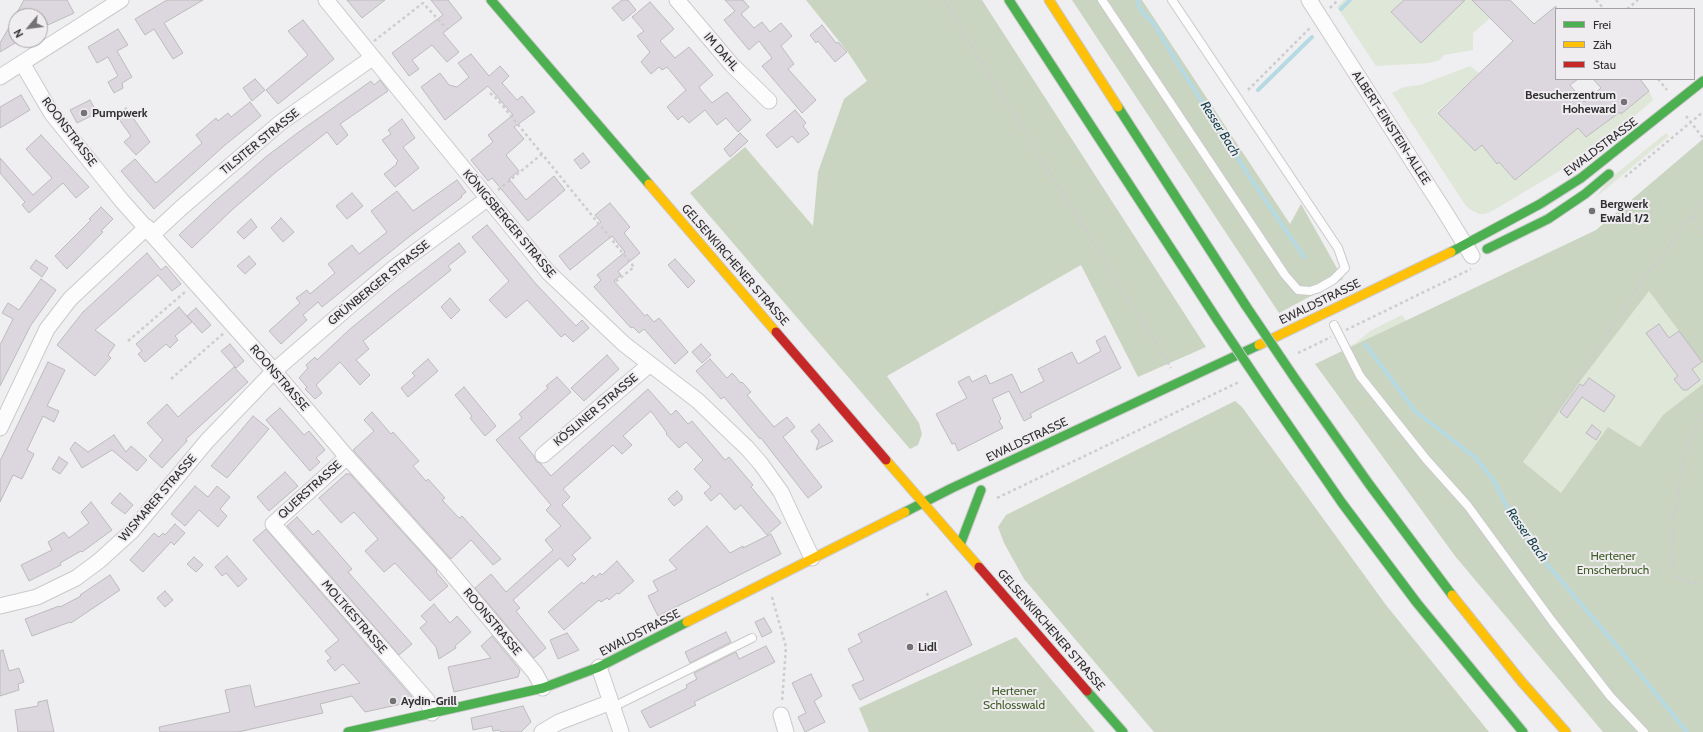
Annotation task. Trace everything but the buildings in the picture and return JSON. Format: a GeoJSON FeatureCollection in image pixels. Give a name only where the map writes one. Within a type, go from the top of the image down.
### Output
{"type":"FeatureCollection","features":[{"type":"Feature","properties":{"kind":"main road","name":"GELSENKIRCHENER STRASSE"},"geometry":{"type":"LineString","coordinates":[[491,0],[923,503],[1123,732]]}},
{"type":"Feature","properties":{"kind":"main road"},"geometry":{"type":"LineString","coordinates":[[1009,0],[1218,321],[1342,503],[1413,597],[1523,732]]}},
{"type":"Feature","properties":{"kind":"main road"},"geometry":{"type":"LineString","coordinates":[[1048,0],[1246,306],[1369,484],[1443,584],[1522,681],[1566,732]]}},
{"type":"Feature","properties":{"kind":"main road","name":"EWALDSTRASSE"},"geometry":{"type":"LineString","coordinates":[[1468,254],[1540,204],[1581,178],[1703,81]]}},
{"type":"Feature","properties":{"kind":"main road","name":"EWALDSTRASSE"},"geometry":{"type":"LineString","coordinates":[[348,732],[543,688],[599,667],[952,488],[1211,368],[1548,219],[1585,194],[1615,170]]}},
{"type":"Feature","properties":{"kind":"main road"},"geometry":{"type":"LineString","coordinates":[[1324,329],[1337,323]]}},
{"type":"Feature","properties":{"kind":"main road"},"geometry":{"type":"LineString","coordinates":[[1239,371],[1286,348]]}},
{"type":"Feature","properties":{"kind":"main road"},"geometry":{"type":"LineString","coordinates":[[960,545],[985,488],[969,496]]}},
{"type":"Feature","properties":{"kind":"main road","name":"EWALDSTRASSE"},"geometry":{"type":"LineString","coordinates":[[923,503],[944,502]]}},
{"type":"Feature","properties":{"kind":"street"},"geometry":{"type":"LineString","coordinates":[[0,77],[121,0]]}},
{"type":"Feature","properties":{"kind":"street","name":"KÖNIGSBERGER STRASSE"},"geometry":{"type":"LineString","coordinates":[[326,0],[548,272],[592,316],[649,365],[698,401],[743,443],[774,481],[789,507],[812,558]]}},
{"type":"Feature","properties":{"kind":"street","name":"IM DAHL"},"geometry":{"type":"LineString","coordinates":[[677,0],[732,65],[769,101]]}},
{"type":"Feature","properties":{"kind":"street","name":"ALBERT-EINSTEIN-ALLEE"},"geometry":{"type":"LineString","coordinates":[[1309,0],[1468,254]]}},
{"type":"Feature","properties":{"kind":"street","name":"TILSITER STRASSE"},"geometry":{"type":"LineString","coordinates":[[0,428],[47,329],[70,299],[150,231],[181,208],[280,123],[368,53]]}},
{"type":"Feature","properties":{"kind":"street","name":"ROONSTRASSE"},"geometry":{"type":"LineString","coordinates":[[22,63],[52,114],[122,201],[196,282],[347,457],[446,567],[535,673],[543,688]]}},
{"type":"Feature","properties":{"kind":"street","name":"GRÜNBERGER STRASSE"},"geometry":{"type":"LineString","coordinates":[[274,371],[395,267],[487,199]]}},
{"type":"Feature","properties":{"kind":"street","name":"KÖSLINER STRASSE"},"geometry":{"type":"LineString","coordinates":[[542,455],[649,365]]}},
{"type":"Feature","properties":{"kind":"street","name":"WISMARER STRASSE"},"geometry":{"type":"LineString","coordinates":[[0,606],[36,597],[76,578],[99,561],[132,531],[207,440],[274,371]]}},
{"type":"Feature","properties":{"kind":"street","name":"QUERSTRASSE"},"geometry":{"type":"LineString","coordinates":[[273,524],[347,457]]}},
{"type":"Feature","properties":{"kind":"street","name":"MOLTKESTRASSE"},"geometry":{"type":"LineString","coordinates":[[273,524],[427,700],[432,713]]}},
{"type":"Feature","properties":{"kind":"street"},"geometry":{"type":"LineString","coordinates":[[599,667],[621,732]]}},
{"type":"Feature","properties":{"kind":"street"},"geometry":{"type":"LineString","coordinates":[[542,732],[560,722],[612,705]]}},
{"type":"Feature","properties":{"kind":"street"},"geometry":{"type":"LineString","coordinates":[[781,715],[786,732]]}},
{"type":"Feature","properties":{"kind":"lane"},"geometry":{"type":"LineString","coordinates":[[1102,0],[1285,275],[1298,290],[1310,291],[1319,288],[1333,280],[1345,268],[1338,248],[1172,0]]}},
{"type":"Feature","properties":{"kind":"lane"},"geometry":{"type":"LineString","coordinates":[[1337,323],[1338,334],[1360,376],[1426,460],[1468,506],[1552,621],[1610,696],[1644,732]]}},
{"type":"Feature","properties":{"kind":"lane"},"geometry":{"type":"LineString","coordinates":[[612,705],[752,638]]}},
{"type":"Feature","properties":{"kind":"path"},"geometry":{"type":"LineString","coordinates":[[943,0],[1171,368]]}},
{"type":"Feature","properties":{"kind":"path"},"geometry":{"type":"LineString","coordinates":[[1248,90],[1338,0]]}},
{"type":"Feature","properties":{"kind":"path"},"geometry":{"type":"LineString","coordinates":[[1596,0],[1603,8]]}},
{"type":"Feature","properties":{"kind":"path"},"geometry":{"type":"LineString","coordinates":[[1628,8],[1638,0]]}},
{"type":"Feature","properties":{"kind":"path"},"geometry":{"type":"LineString","coordinates":[[368,53],[421,1],[447,29]]}},
{"type":"Feature","properties":{"kind":"path"},"geometry":{"type":"LineString","coordinates":[[490,93],[498,100],[634,267],[614,283]]}},
{"type":"Feature","properties":{"kind":"path"},"geometry":{"type":"LineString","coordinates":[[1677,103],[1703,138]]}},
{"type":"Feature","properties":{"kind":"path"},"geometry":{"type":"LineString","coordinates":[[487,199],[542,154]]}},
{"type":"Feature","properties":{"kind":"path"},"geometry":{"type":"LineString","coordinates":[[1544,425],[1572,389],[1636,291],[1703,200]]}},
{"type":"Feature","properties":{"kind":"path"},"geometry":{"type":"LineString","coordinates":[[1692,216],[1703,233]]}},
{"type":"Feature","properties":{"kind":"path"},"geometry":{"type":"LineString","coordinates":[[1300,352],[1451,279]]}},
{"type":"Feature","properties":{"kind":"path"},"geometry":{"type":"LineString","coordinates":[[128,341],[196,282]]}},
{"type":"Feature","properties":{"kind":"path"},"geometry":{"type":"LineString","coordinates":[[171,378],[233,325]]}},
{"type":"Feature","properties":{"kind":"path"},"geometry":{"type":"LineString","coordinates":[[997,498],[1234,385]]}},
{"type":"Feature","properties":{"kind":"path"},"geometry":{"type":"LineString","coordinates":[[1703,414],[1686,447],[1674,515],[1672,558],[1677,577],[1690,582],[1703,583]]}},
{"type":"Feature","properties":{"kind":"path"},"geometry":{"type":"LineString","coordinates":[[765,582],[773,599],[786,647],[781,715]]}},
{"type":"Feature","properties":{"kind":"path"},"geometry":{"type":"LineString","coordinates":[[926,593],[929,599]]}},
{"type":"Feature","properties":{"kind":"green space"},"geometry":{"type":"Polygon","coordinates":[[[806,0],[982,0],[1206,347],[1138,377],[1081,265],[887,376],[919,423],[922,434],[918,445],[910,449],[690,193],[745,147],[813,226],[818,172],[844,99],[867,81],[847,51],[806,0]]]}},
{"type":"Feature","properties":{"kind":"green space"},"geometry":{"type":"Polygon","coordinates":[[[1072,0],[1142,0],[1290,224],[1301,204],[1343,279],[1279,313],[1072,0]]]}},
{"type":"Feature","properties":{"kind":"green space"},"geometry":{"type":"Polygon","coordinates":[[[1344,0],[1404,0],[1391,13],[1421,43],[1465,0],[1472,0],[1490,18],[1473,33],[1473,50],[1444,55],[1440,60],[1429,63],[1376,66],[1337,7],[1344,0]]]}},
{"type":"Feature","properties":{"kind":"green space"},"geometry":{"type":"Polygon","coordinates":[[[1470,66],[1479,73],[1437,112],[1475,151],[1483,143],[1515,180],[1578,128],[1586,137],[1620,112],[1621,114],[1649,91],[1653,100],[1630,120],[1566,167],[1494,210],[1485,214],[1479,214],[1469,209],[1464,203],[1392,93],[1404,87],[1420,85],[1470,66]]]}},
{"type":"Feature","properties":{"kind":"green space"},"geometry":{"type":"Polygon","coordinates":[[[1666,133],[1669,136],[1595,198],[1611,178],[1666,133]]]}},
{"type":"Feature","properties":{"kind":"green space"},"geometry":{"type":"Polygon","coordinates":[[[1703,139],[1703,363],[1649,291],[1584,376],[1523,462],[1561,493],[1608,427],[1640,447],[1663,415],[1703,384],[1703,732],[1603,732],[1455,556],[1315,364],[1596,230],[1703,139]]]}},
{"type":"Feature","properties":{"kind":"green space","name":"Hertener Emscherbruch"},"geometry":{"type":"Polygon","coordinates":[[[1703,207],[1703,732],[1543,618],[1341,350],[1356,343],[1370,331],[1402,315],[1509,476],[1531,470],[1523,462],[1703,207]]]}},
{"type":"Feature","properties":{"kind":"green space"},"geometry":{"type":"Polygon","coordinates":[[[1235,401],[1242,407],[1386,605],[1489,732],[1154,732],[1024,579],[1004,543],[998,527],[1006,515],[1235,401]]]}},
{"type":"Feature","properties":{"kind":"green space","name":"Hertener Schlosswald"},"geometry":{"type":"Polygon","coordinates":[[[1016,637],[1095,732],[869,732],[859,708],[1016,637]]]}},
{"type":"Feature","properties":{"kind":"waterway","name":"Resser Bach"},"geometry":{"type":"LineString","coordinates":[[1138,0],[1139,7],[1154,24],[1251,179],[1304,257]]}},
{"type":"Feature","properties":{"kind":"waterway"},"geometry":{"type":"LineString","coordinates":[[1341,9],[1350,0]]}},
{"type":"Feature","properties":{"kind":"waterway"},"geometry":{"type":"LineString","coordinates":[[1258,90],[1312,37]]}},
{"type":"Feature","properties":{"kind":"waterway","name":"Resser Bach"},"geometry":{"type":"LineString","coordinates":[[1365,344],[1415,411],[1476,458],[1494,481],[1511,515],[1534,549],[1622,652],[1687,732]]}},
{"type":"Feature","properties":{"kind":"traffic: fast"},"geometry":{"type":"LineString","coordinates":[[491,0],[649,184]]}},
{"type":"Feature","properties":{"kind":"traffic: fast"},"geometry":{"type":"LineString","coordinates":[[1009,0],[1218,321]]}},
{"type":"Feature","properties":{"kind":"traffic: fast"},"geometry":{"type":"LineString","coordinates":[[1451,252],[1540,204],[1581,178],[1703,81]]}},
{"type":"Feature","properties":{"kind":"traffic: fast"},"geometry":{"type":"LineString","coordinates":[[1118,107],[1246,306]]}},
{"type":"Feature","properties":{"kind":"traffic: fast"},"geometry":{"type":"LineString","coordinates":[[1487,249],[1548,219],[1585,194],[1609,174]]}},
{"type":"Feature","properties":{"kind":"traffic: fast"},"geometry":{"type":"LineString","coordinates":[[1246,306],[1296,380]]}},
{"type":"Feature","properties":{"kind":"traffic: fast"},"geometry":{"type":"LineString","coordinates":[[1218,321],[1267,394]]}},
{"type":"Feature","properties":{"kind":"traffic: fast"},"geometry":{"type":"LineString","coordinates":[[905,512],[952,488],[1259,345]]}},
{"type":"Feature","properties":{"kind":"traffic: fast"},"geometry":{"type":"LineString","coordinates":[[1296,380],[1369,484],[1452,595]]}},
{"type":"Feature","properties":{"kind":"traffic: fast"},"geometry":{"type":"LineString","coordinates":[[1267,394],[1342,503],[1417,603],[1523,732]]}},
{"type":"Feature","properties":{"kind":"traffic: fast"},"geometry":{"type":"LineString","coordinates":[[960,545],[981,490]]}},
{"type":"Feature","properties":{"kind":"traffic: fast"},"geometry":{"type":"LineString","coordinates":[[348,732],[543,688],[599,667],[687,622]]}},
{"type":"Feature","properties":{"kind":"traffic: fast"},"geometry":{"type":"LineString","coordinates":[[1087,691],[1123,732]]}},
{"type":"Feature","properties":{"kind":"traffic: slow"},"geometry":{"type":"LineString","coordinates":[[1049,0],[1118,107]]}},
{"type":"Feature","properties":{"kind":"traffic: slow"},"geometry":{"type":"LineString","coordinates":[[649,184],[776,332]]}},
{"type":"Feature","properties":{"kind":"traffic: slow"},"geometry":{"type":"LineString","coordinates":[[1259,345],[1451,252]]}},
{"type":"Feature","properties":{"kind":"traffic: slow"},"geometry":{"type":"LineString","coordinates":[[886,460],[979,567]]}},
{"type":"Feature","properties":{"kind":"traffic: slow"},"geometry":{"type":"LineString","coordinates":[[687,622],[905,512]]}},
{"type":"Feature","properties":{"kind":"traffic: slow"},"geometry":{"type":"LineString","coordinates":[[1452,595],[1521,681],[1566,732]]}},
{"type":"Feature","properties":{"kind":"traffic: jam"},"geometry":{"type":"LineString","coordinates":[[776,332],[886,460]]}},
{"type":"Feature","properties":{"kind":"traffic: jam"},"geometry":{"type":"LineString","coordinates":[[979,567],[1087,691]]}},
{"type":"Feature","properties":{"kind":"place","name":"Besucherzentrum Hoheward"},"geometry":{"type":"Point","coordinates":[1624,102]}},
{"type":"Feature","properties":{"kind":"place","name":"Pumpwerk"},"geometry":{"type":"Point","coordinates":[84,113]}},
{"type":"Feature","properties":{"kind":"place","name":"Bergwerk Ewald 1/2"},"geometry":{"type":"Point","coordinates":[1592,211]}},
{"type":"Feature","properties":{"kind":"place","name":"Lidl"},"geometry":{"type":"Point","coordinates":[910,647]}},
{"type":"Feature","properties":{"kind":"place","name":"Aydin-Grill"},"geometry":{"type":"Point","coordinates":[393,701]}}]}
